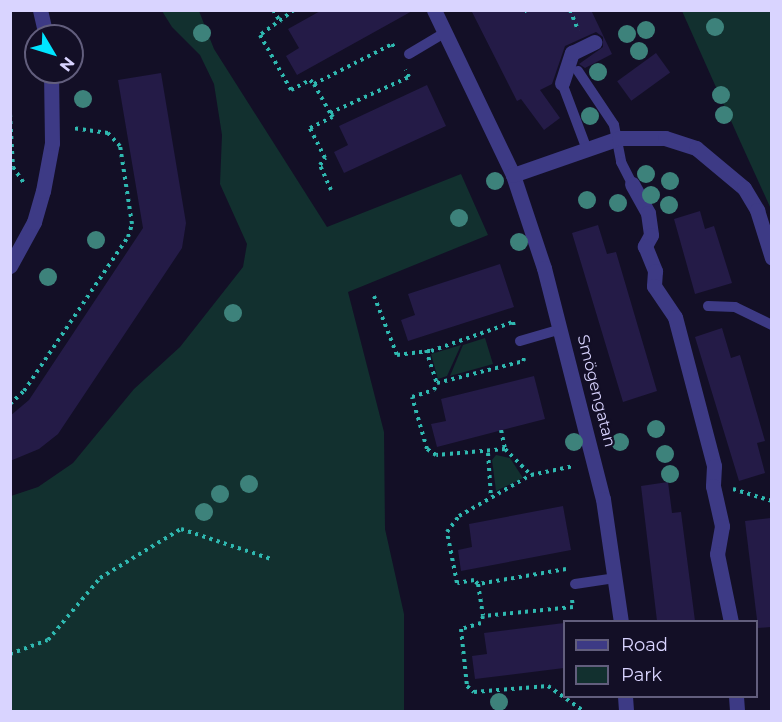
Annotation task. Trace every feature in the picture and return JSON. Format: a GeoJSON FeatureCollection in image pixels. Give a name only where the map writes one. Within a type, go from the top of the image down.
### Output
{"type":"FeatureCollection","features":[{"type":"Feature","properties":{"kind":"street","name":"Smögengatan"},"geometry":{"type":"LineString","coordinates":[[434,10],[513,176],[561,329],[603,499],[621,620]]}},
{"type":"Feature","properties":{"kind":"street"},"geometry":{"type":"LineString","coordinates":[[562,83],[572,53],[595,42]]}},
{"type":"Feature","properties":{"kind":"street"},"geometry":{"type":"LineString","coordinates":[[10,266],[34,222],[41,200],[53,126],[51,84]]}},
{"type":"Feature","properties":{"kind":"street"},"geometry":{"type":"LineString","coordinates":[[513,176],[586,147],[619,138],[665,138],[696,148],[722,167],[744,188],[757,210],[771,258]]}},
{"type":"Feature","properties":{"kind":"street"},"geometry":{"type":"LineString","coordinates":[[632,184],[648,213],[651,235],[645,246],[655,271],[654,286],[675,317],[714,466],[713,486],[722,526],[717,554],[731,620]]}},
{"type":"Feature","properties":{"kind":"lane"},"geometry":{"type":"LineString","coordinates":[[405,57],[446,32]]}},
{"type":"Feature","properties":{"kind":"lane"},"geometry":{"type":"LineString","coordinates":[[578,71],[619,138],[621,162],[632,184]]}},
{"type":"Feature","properties":{"kind":"lane"},"geometry":{"type":"LineString","coordinates":[[562,83],[586,147]]}},
{"type":"Feature","properties":{"kind":"lane"},"geometry":{"type":"LineString","coordinates":[[708,306],[735,307],[771,325]]}},
{"type":"Feature","properties":{"kind":"lane"},"geometry":{"type":"LineString","coordinates":[[519,342],[561,329]]}},
{"type":"Feature","properties":{"kind":"lane"},"geometry":{"type":"LineString","coordinates":[[572,581],[615,578]]}},
{"type":"Feature","properties":{"kind":"path"},"geometry":{"type":"LineString","coordinates":[[273,10],[281,23]]}},
{"type":"Feature","properties":{"kind":"path"},"geometry":{"type":"LineString","coordinates":[[294,10],[281,23],[260,35],[291,90],[310,80],[333,117],[310,128],[324,158],[320,165],[332,190]]}},
{"type":"Feature","properties":{"kind":"path"},"geometry":{"type":"LineString","coordinates":[[314,84],[392,44],[397,52]]}},
{"type":"Feature","properties":{"kind":"path"},"geometry":{"type":"LineString","coordinates":[[330,113],[409,77],[405,57]]}},
{"type":"Feature","properties":{"kind":"path"},"geometry":{"type":"LineString","coordinates":[[10,114],[13,167],[41,200]]}},
{"type":"Feature","properties":{"kind":"path"},"geometry":{"type":"LineString","coordinates":[[10,404],[24,391],[128,237],[132,224],[120,146],[115,138],[99,130],[53,126]]}},
{"type":"Feature","properties":{"kind":"path"},"geometry":{"type":"LineString","coordinates":[[374,296],[397,355],[426,350],[513,322],[524,362],[437,383]]}},
{"type":"Feature","properties":{"kind":"path"},"geometry":{"type":"LineString","coordinates":[[426,350],[437,383],[434,390],[412,397],[427,449],[436,455],[488,453],[505,449]]}},
{"type":"Feature","properties":{"kind":"path"},"geometry":{"type":"LineString","coordinates":[[501,430],[505,449],[531,475]]}},
{"type":"Feature","properties":{"kind":"path"},"geometry":{"type":"LineString","coordinates":[[488,453],[491,497]]}},
{"type":"Feature","properties":{"kind":"path"},"geometry":{"type":"LineString","coordinates":[[574,465],[531,475],[459,516],[447,532],[457,583],[474,580],[478,584],[483,616],[481,623],[461,629],[467,687],[474,692],[548,686],[569,704],[585,711]]}},
{"type":"Feature","properties":{"kind":"path"},"geometry":{"type":"LineString","coordinates":[[735,489],[771,501]]}},
{"type":"Feature","properties":{"kind":"path"},"geometry":{"type":"LineString","coordinates":[[10,654],[48,640],[100,578],[181,529],[271,559]]}},
{"type":"Feature","properties":{"kind":"path"},"geometry":{"type":"LineString","coordinates":[[478,584],[568,568],[572,581]]}},
{"type":"Feature","properties":{"kind":"path"},"geometry":{"type":"LineString","coordinates":[[483,616],[573,607],[572,597]]}},
{"type":"Feature","properties":{"kind":"green space"},"geometry":{"type":"Polygon","coordinates":[[[162,11],[199,11],[214,49],[327,227],[461,174],[488,235],[348,292],[384,432],[385,529],[404,614],[404,711],[11,711],[11,496],[38,487],[73,463],[134,389],[180,347],[243,267],[247,244],[220,184],[222,135],[214,84],[200,55],[172,27],[162,11]]]}},
{"type":"Feature","properties":{"kind":"green space"},"geometry":{"type":"Polygon","coordinates":[[[682,11],[771,11],[771,209],[740,141],[682,11]]]}},
{"type":"Feature","properties":{"kind":"green space"},"geometry":{"type":"Polygon","coordinates":[[[485,338],[493,364],[450,376],[463,345],[485,338]]]}},
{"type":"Feature","properties":{"kind":"green space"},"geometry":{"type":"Polygon","coordinates":[[[461,345],[447,376],[438,379],[431,354],[461,345]]]}},
{"type":"Feature","properties":{"kind":"green space"},"geometry":{"type":"Polygon","coordinates":[[[496,455],[510,458],[523,478],[496,491],[492,460],[496,455]]]}},
{"type":"Feature","properties":{"kind":"building"},"geometry":{"type":"Polygon","coordinates":[[[322,10],[414,10],[297,75],[286,56],[299,48],[288,29],[322,10]]]}},
{"type":"Feature","properties":{"kind":"building"},"geometry":{"type":"Polygon","coordinates":[[[471,10],[591,10],[612,54],[585,68],[579,64],[603,47],[603,37],[596,32],[565,46],[552,84],[540,90],[560,118],[544,130],[521,99],[517,101],[471,10]]]}},
{"type":"Feature","properties":{"kind":"building"},"geometry":{"type":"Polygon","coordinates":[[[656,53],[670,72],[631,101],[617,81],[656,53]]]}},
{"type":"Feature","properties":{"kind":"building"},"geometry":{"type":"Polygon","coordinates":[[[161,73],[186,223],[182,248],[58,434],[39,449],[10,461],[10,416],[29,400],[143,228],[118,80],[161,73]]]}},
{"type":"Feature","properties":{"kind":"building"},"geometry":{"type":"Polygon","coordinates":[[[427,85],[446,126],[344,173],[334,152],[348,145],[339,126],[427,85]]]}},
{"type":"Feature","properties":{"kind":"building"},"geometry":{"type":"Polygon","coordinates":[[[700,211],[705,229],[714,226],[732,283],[695,294],[674,219],[700,211]]]}},
{"type":"Feature","properties":{"kind":"building"},"geometry":{"type":"Polygon","coordinates":[[[598,225],[607,254],[616,252],[657,391],[623,402],[572,233],[598,225]]]}},
{"type":"Feature","properties":{"kind":"building"},"geometry":{"type":"Polygon","coordinates":[[[500,264],[514,307],[408,341],[401,320],[415,315],[408,294],[500,264]]]}},
{"type":"Feature","properties":{"kind":"building"},"geometry":{"type":"Polygon","coordinates":[[[722,328],[731,358],[740,355],[765,441],[757,443],[765,473],[739,481],[695,337],[722,328]]]}},
{"type":"Feature","properties":{"kind":"building"},"geometry":{"type":"Polygon","coordinates":[[[534,376],[545,419],[437,447],[431,424],[446,421],[441,399],[534,376]]]}},
{"type":"Feature","properties":{"kind":"building"},"geometry":{"type":"Polygon","coordinates":[[[668,482],[672,513],[681,512],[695,620],[657,620],[641,486],[668,482]]]}},
{"type":"Feature","properties":{"kind":"building"},"geometry":{"type":"Polygon","coordinates":[[[563,506],[571,550],[461,571],[458,550],[472,547],[469,524],[563,506]]]}},
{"type":"Feature","properties":{"kind":"building"},"geometry":{"type":"Polygon","coordinates":[[[771,518],[771,627],[758,628],[745,521],[771,518]]]}},
{"type":"Feature","properties":{"kind":"building"},"geometry":{"type":"Polygon","coordinates":[[[563,623],[563,668],[475,679],[472,656],[487,654],[484,633],[563,623]]]}}]}
